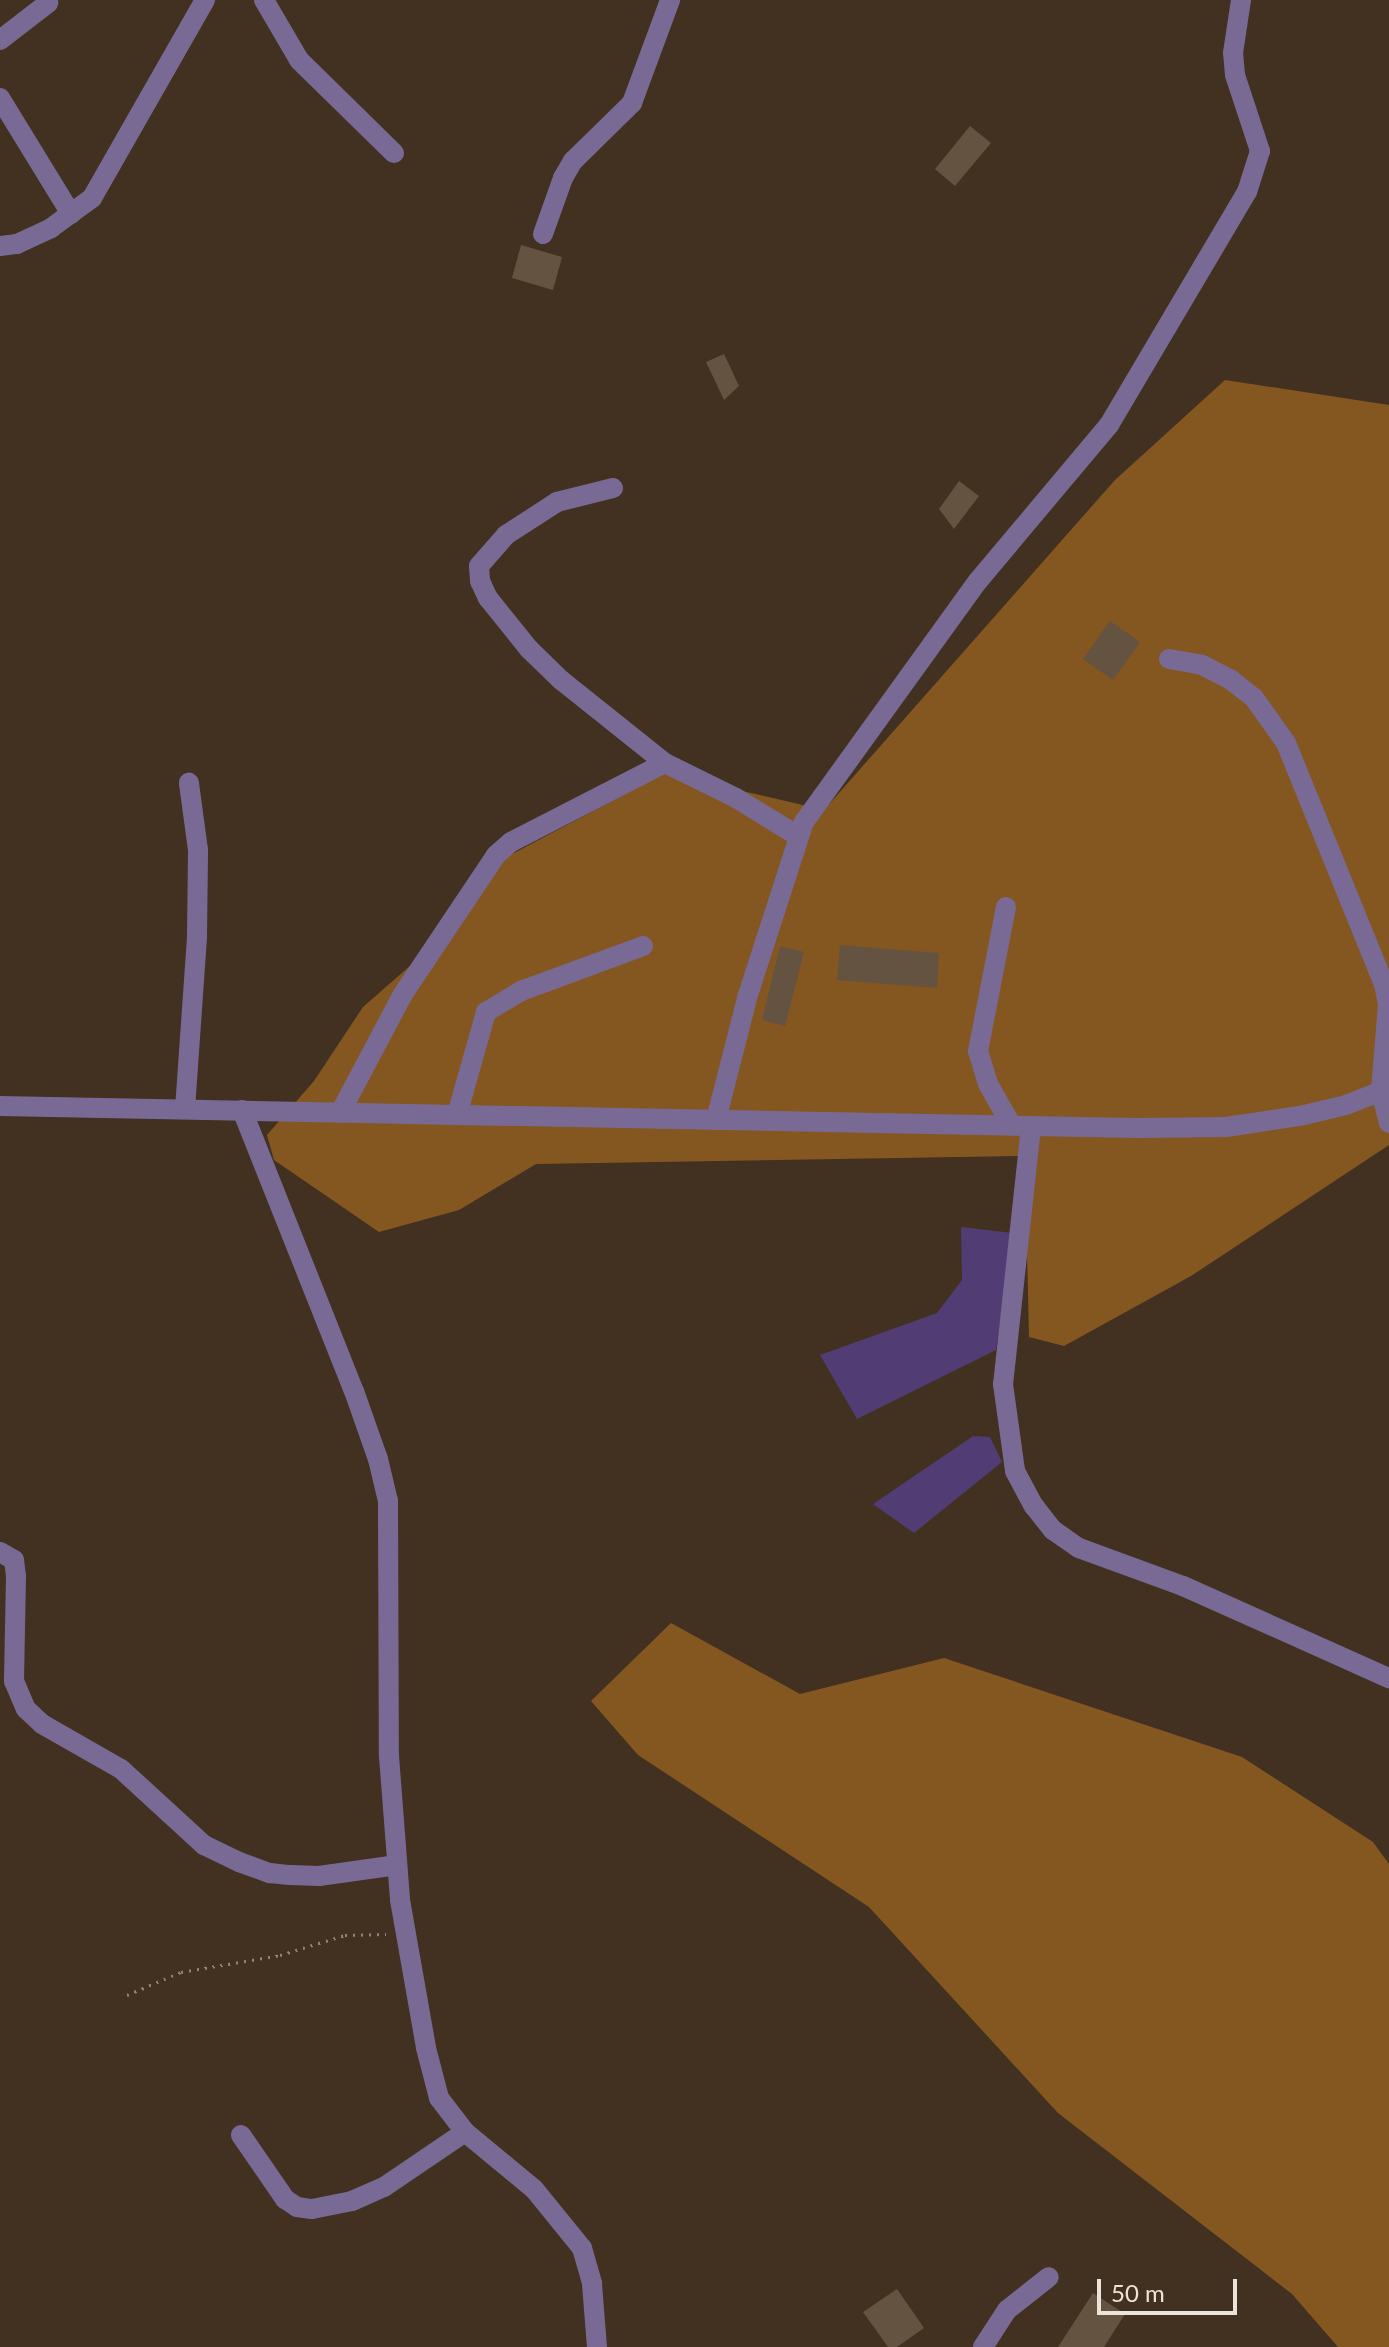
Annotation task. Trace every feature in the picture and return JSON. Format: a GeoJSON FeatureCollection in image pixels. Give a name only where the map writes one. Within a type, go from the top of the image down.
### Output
{"type":"FeatureCollection","features":[{"type":"Feature","properties":{"kind":"street"},"geometry":{"type":"LineString","coordinates":[[0,246],[17,244],[51,228],[92,198],[205,0]]}},
{"type":"Feature","properties":{"kind":"street"},"geometry":{"type":"LineString","coordinates":[[264,0],[299,60],[394,153]]}},
{"type":"Feature","properties":{"kind":"street"},"geometry":{"type":"LineString","coordinates":[[543,234],[563,178],[573,161],[632,103],[670,0]]}},
{"type":"Feature","properties":{"kind":"street"},"geometry":{"type":"LineString","coordinates":[[716,1120],[747,998],[798,836],[821,798],[862,746],[978,581],[1109,425],[1247,192],[1260,151],[1235,75],[1233,53],[1241,0]]}},
{"type":"Feature","properties":{"kind":"street"},"geometry":{"type":"LineString","coordinates":[[0,40],[48,3]]}},
{"type":"Feature","properties":{"kind":"street"},"geometry":{"type":"LineString","coordinates":[[0,98],[71,214]]}},
{"type":"Feature","properties":{"kind":"street"},"geometry":{"type":"LineString","coordinates":[[613,488],[557,502],[532,516],[486,554],[479,566],[480,581],[488,598],[529,649],[665,763],[736,798],[798,836]]}},
{"type":"Feature","properties":{"kind":"street"},"geometry":{"type":"LineString","coordinates":[[1169,659],[1202,665],[1231,680],[1254,698],[1286,743],[1384,984],[1388,1004],[1385,1090],[1389,1123]]}},
{"type":"Feature","properties":{"kind":"street"},"geometry":{"type":"LineString","coordinates":[[340,1113],[403,994],[496,855],[511,842],[665,763]]}},
{"type":"Feature","properties":{"kind":"street"},"geometry":{"type":"LineString","coordinates":[[185,1109],[198,850],[189,783]]}},
{"type":"Feature","properties":{"kind":"street"},"geometry":{"type":"LineString","coordinates":[[1006,907],[978,1051],[985,1077],[1022,1126],[1003,1384],[1015,1471],[1034,1506],[1053,1530],[1079,1548],[1183,1586],[1389,1678]]}},
{"type":"Feature","properties":{"kind":"street"},"geometry":{"type":"LineString","coordinates":[[457,1115],[486,1012],[521,991],[643,946]]}},
{"type":"Feature","properties":{"kind":"street"},"geometry":{"type":"LineString","coordinates":[[0,1106],[1022,1126],[1226,1127],[1300,1116],[1385,1090]]}},
{"type":"Feature","properties":{"kind":"street"},"geometry":{"type":"LineString","coordinates":[[242,1110],[354,1391],[378,1459],[388,1501],[389,1756],[397,1865],[426,2048],[439,2098],[465,2132],[534,2189],[582,2248],[592,2284],[597,2347]]}},
{"type":"Feature","properties":{"kind":"street"},"geometry":{"type":"LineString","coordinates":[[0,1552],[14,1560],[16,1576],[14,1681],[26,1709],[42,1724],[121,1769],[204,1845],[239,1862],[270,1873],[319,1876],[397,1865]]}},
{"type":"Feature","properties":{"kind":"street"},"geometry":{"type":"LineString","coordinates":[[241,2135],[285,2199],[297,2207],[312,2209],[352,2201],[384,2187],[465,2132]]}},
{"type":"Feature","properties":{"kind":"street"},"geometry":{"type":"LineString","coordinates":[[983,2347],[1007,2310],[1049,2277]]}},
{"type":"Feature","properties":{"kind":"path"},"geometry":{"type":"LineString","coordinates":[[127,1995],[181,1972],[280,1955],[327,1939],[406,1933]]}},
{"type":"Feature","properties":{"kind":"shaded area"},"geometry":{"type":"Polygon","coordinates":[[[1225,380],[1389,405],[1389,1145],[1191,1276],[1064,1346],[1029,1337],[1026,1209],[1018,1156],[536,1164],[459,1210],[379,1232],[274,1160],[267,1135],[314,1081],[363,1007],[419,958],[484,869],[665,773],[824,810],[1115,480],[1225,380]]]}},
{"type":"Feature","properties":{"kind":"shaded area"},"geometry":{"type":"Polygon","coordinates":[[[961,1227],[1013,1233],[996,1350],[857,1419],[820,1355],[937,1313],[962,1280],[961,1227]]]}},
{"type":"Feature","properties":{"kind":"shaded area"},"geometry":{"type":"Polygon","coordinates":[[[973,1436],[990,1437],[1002,1462],[914,1533],[873,1504],[973,1436]]]}},
{"type":"Feature","properties":{"kind":"shaded area"},"geometry":{"type":"Polygon","coordinates":[[[671,1623],[800,1694],[944,1658],[1242,1757],[1373,1842],[1389,1864],[1389,2347],[1338,2347],[1292,2294],[1058,2113],[869,1907],[638,1755],[591,1701],[671,1623]]]}},
{"type":"Feature","properties":{"kind":"building"},"geometry":{"type":"Polygon","coordinates":[[[970,126],[991,143],[955,186],[935,169],[970,126]]]}},
{"type":"Feature","properties":{"kind":"building"},"geometry":{"type":"Polygon","coordinates":[[[521,245],[562,257],[553,290],[512,278],[521,245]]]}},
{"type":"Feature","properties":{"kind":"building"},"geometry":{"type":"Polygon","coordinates":[[[724,354],[739,386],[724,400],[706,362],[724,354]]]}},
{"type":"Feature","properties":{"kind":"building"},"geometry":{"type":"Polygon","coordinates":[[[959,481],[979,496],[954,529],[939,509],[959,481]]]}},
{"type":"Feature","properties":{"kind":"building"},"geometry":{"type":"Polygon","coordinates":[[[1110,621],[1140,642],[1113,680],[1083,659],[1110,621]]]}},
{"type":"Feature","properties":{"kind":"building"},"geometry":{"type":"Polygon","coordinates":[[[840,945],[939,953],[937,988],[837,980],[840,945]]]}},
{"type":"Feature","properties":{"kind":"building"},"geometry":{"type":"Polygon","coordinates":[[[780,946],[804,952],[785,1026],[762,1020],[780,946]]]}},
{"type":"Feature","properties":{"kind":"building"},"geometry":{"type":"Polygon","coordinates":[[[897,2289],[924,2328],[897,2347],[888,2347],[863,2312],[897,2289]]]}},
{"type":"Feature","properties":{"kind":"building"},"geometry":{"type":"Polygon","coordinates":[[[1093,2293],[1125,2314],[1104,2347],[1058,2347],[1093,2293]]]}}]}
